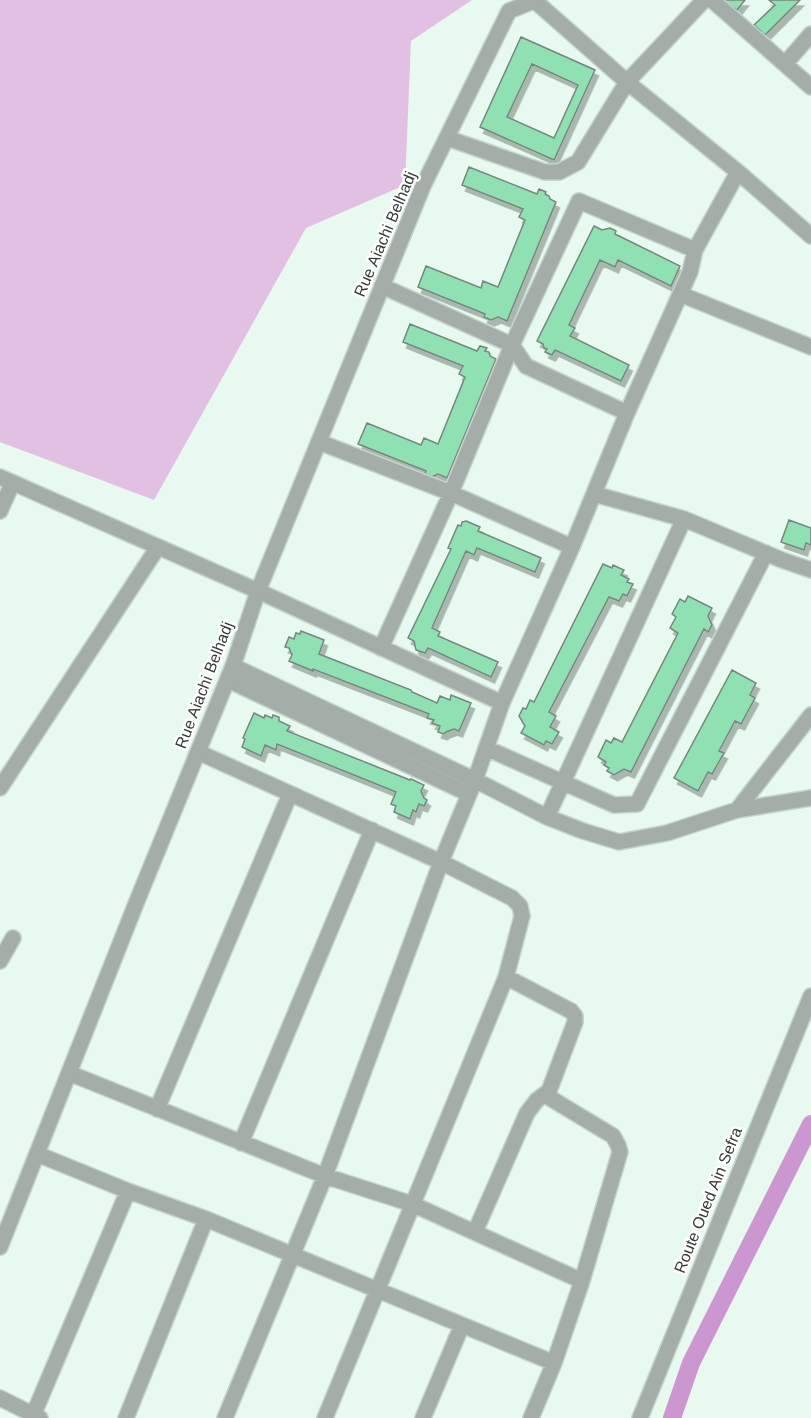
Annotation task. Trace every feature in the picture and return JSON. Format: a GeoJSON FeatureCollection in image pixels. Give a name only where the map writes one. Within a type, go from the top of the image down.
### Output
{"type":"FeatureCollection","features":[{"type":"Feature","properties":{"kind":"street"},"geometry":{"type":"LineString","coordinates":[[535,0],[627,82],[738,172],[811,236]]}},
{"type":"Feature","properties":{"kind":"street","name":"Rue Aiachi Belhadj"},"geometry":{"type":"LineString","coordinates":[[2,1238],[231,673],[258,591],[423,186],[509,11],[535,0]]}},
{"type":"Feature","properties":{"kind":"street"},"geometry":{"type":"LineString","coordinates":[[447,138],[545,172],[560,172],[578,162],[627,82],[704,0]]}},
{"type":"Feature","properties":{"kind":"street"},"geometry":{"type":"LineString","coordinates":[[712,0],[811,87]]}},
{"type":"Feature","properties":{"kind":"street"},"geometry":{"type":"LineString","coordinates":[[785,64],[811,34]]}},
{"type":"Feature","properties":{"kind":"street"},"geometry":{"type":"LineString","coordinates":[[225,1418],[325,1176],[502,703],[690,272],[695,250],[738,172]]}},
{"type":"Feature","properties":{"kind":"street"},"geometry":{"type":"LineString","coordinates":[[381,648],[451,493],[512,345],[579,201],[695,250]]}},
{"type":"Feature","properties":{"kind":"street"},"geometry":{"type":"LineString","coordinates":[[382,286],[512,345],[526,366],[627,413]]}},
{"type":"Feature","properties":{"kind":"street"},"geometry":{"type":"LineString","coordinates":[[680,294],[811,347]]}},
{"type":"Feature","properties":{"kind":"street"},"geometry":{"type":"LineString","coordinates":[[319,442],[451,493],[572,547]]}},
{"type":"Feature","properties":{"kind":"street"},"geometry":{"type":"LineString","coordinates":[[0,511],[6,481],[258,591],[502,703]]}},
{"type":"Feature","properties":{"kind":"street"},"geometry":{"type":"LineString","coordinates":[[594,494],[684,519],[811,570]]}},
{"type":"Feature","properties":{"kind":"street"},"geometry":{"type":"LineString","coordinates":[[547,817],[684,519]]}},
{"type":"Feature","properties":{"kind":"street"},"geometry":{"type":"LineString","coordinates":[[0,788],[158,547]]}},
{"type":"Feature","properties":{"kind":"street"},"geometry":{"type":"LineString","coordinates":[[486,748],[614,805],[637,804],[766,553]]}},
{"type":"Feature","properties":{"kind":"street"},"geometry":{"type":"LineString","coordinates":[[231,673],[472,787],[583,831],[619,842],[668,833],[737,810],[811,798]]}},
{"type":"Feature","properties":{"kind":"street"},"geometry":{"type":"LineString","coordinates":[[737,810],[811,715]]}},
{"type":"Feature","properties":{"kind":"street"},"geometry":{"type":"LineString","coordinates":[[198,752],[441,862],[512,898],[519,906],[522,916],[506,977],[325,1418]]}},
{"type":"Feature","properties":{"kind":"street"},"geometry":{"type":"LineString","coordinates":[[156,1109],[290,794]]}},
{"type":"Feature","properties":{"kind":"street"},"geometry":{"type":"LineString","coordinates":[[241,1143],[372,830]]}},
{"type":"Feature","properties":{"kind":"street"},"geometry":{"type":"LineString","coordinates":[[0,961],[13,938]]}},
{"type":"Feature","properties":{"kind":"street"},"geometry":{"type":"LineString","coordinates":[[506,977],[571,1011],[575,1016],[575,1022],[549,1091],[550,1098],[612,1136],[620,1152],[582,1281],[554,1364],[531,1418]]}},
{"type":"Feature","properties":{"kind":"street","name":"Route Oued Ain Sefra"},"geometry":{"type":"LineString","coordinates":[[640,1418],[811,996]]}},
{"type":"Feature","properties":{"kind":"street"},"geometry":{"type":"LineString","coordinates":[[69,1073],[325,1176],[412,1204],[582,1281]]}},
{"type":"Feature","properties":{"kind":"street"},"geometry":{"type":"LineString","coordinates":[[475,1232],[527,1113],[537,1100],[549,1091]]}},
{"type":"Feature","properties":{"kind":"street"},"geometry":{"type":"LineString","coordinates":[[37,1154],[377,1289],[554,1364]]}},
{"type":"Feature","properties":{"kind":"street"},"geometry":{"type":"LineString","coordinates":[[0,1398],[35,1417],[129,1191]]}},
{"type":"Feature","properties":{"kind":"street"},"geometry":{"type":"LineString","coordinates":[[126,1418],[206,1220]]}},
{"type":"Feature","properties":{"kind":"street"},"geometry":{"type":"LineString","coordinates":[[423,1418],[462,1325]]}},
{"type":"Feature","properties":{"kind":"shaded area"},"geometry":{"type":"Polygon","coordinates":[[[0,0],[472,0],[411,41],[405,185],[306,228],[154,500],[0,442],[0,0]]]}},
{"type":"Feature","properties":{"kind":"building"},"geometry":{"type":"Polygon","coordinates":[[[723,0],[745,0],[737,10],[723,0]]]}},
{"type":"Feature","properties":{"kind":"building"},"geometry":{"type":"Polygon","coordinates":[[[769,0],[800,0],[765,35],[754,25],[775,5],[769,0]]]}},
{"type":"Feature","properties":{"kind":"building"},"geometry":{"type":"Polygon","coordinates":[[[521,37],[595,70],[554,160],[480,127],[521,37]],[[532,64],[507,117],[554,138],[578,85],[532,64]]]}},
{"type":"Feature","properties":{"kind":"building"},"geometry":{"type":"Polygon","coordinates":[[[469,167],[537,194],[539,189],[546,192],[545,194],[550,199],[556,202],[507,321],[498,317],[491,320],[484,317],[485,314],[418,287],[426,266],[481,288],[483,281],[498,287],[525,220],[519,217],[523,209],[462,185],[469,167]]]}},
{"type":"Feature","properties":{"kind":"building"},"geometry":{"type":"Polygon","coordinates":[[[594,226],[602,230],[610,228],[616,231],[615,234],[680,266],[671,286],[618,260],[615,267],[600,260],[569,325],[575,328],[570,336],[629,365],[621,381],[555,350],[552,355],[545,352],[547,349],[537,341],[594,226]]]}},
{"type":"Feature","properties":{"kind":"building"},"geometry":{"type":"Polygon","coordinates":[[[410,324],[477,351],[480,346],[487,348],[485,351],[496,359],[447,478],[438,474],[432,477],[425,474],[426,471],[358,444],[367,423],[421,445],[424,438],[438,444],[465,377],[459,374],[463,366],[403,342],[410,324]]]}},
{"type":"Feature","properties":{"kind":"building"},"geometry":{"type":"Polygon","coordinates":[[[789,520],[811,528],[811,545],[806,543],[804,550],[781,542],[789,520]]]}},
{"type":"Feature","properties":{"kind":"building"},"geometry":{"type":"Polygon","coordinates":[[[466,521],[480,527],[478,531],[541,558],[535,572],[477,548],[474,555],[466,551],[432,628],[440,632],[438,636],[498,662],[491,677],[428,648],[425,653],[416,650],[414,641],[408,638],[451,549],[448,548],[458,525],[461,526],[462,522],[466,521]]]}},
{"type":"Feature","properties":{"kind":"building"},"geometry":{"type":"Polygon","coordinates":[[[603,564],[624,570],[621,575],[629,579],[627,582],[633,584],[627,596],[623,594],[619,601],[609,597],[549,712],[556,716],[550,727],[559,732],[552,744],[546,741],[544,745],[521,733],[525,726],[519,716],[523,708],[526,709],[530,700],[534,702],[603,564]]]}},
{"type":"Feature","properties":{"kind":"building"},"geometry":{"type":"Polygon","coordinates":[[[688,596],[712,608],[708,616],[712,625],[708,632],[704,629],[631,772],[624,769],[614,775],[607,771],[609,768],[604,765],[606,762],[598,757],[606,740],[611,743],[614,738],[622,742],[678,633],[670,628],[676,617],[672,614],[680,599],[685,602],[688,596]]]}},
{"type":"Feature","properties":{"kind":"building"},"geometry":{"type":"Polygon","coordinates":[[[301,631],[324,640],[319,654],[411,690],[437,703],[440,696],[450,700],[451,695],[471,703],[459,731],[454,729],[444,734],[438,732],[440,726],[432,723],[434,720],[427,718],[429,714],[289,661],[292,655],[289,648],[285,647],[289,637],[294,639],[296,633],[300,634],[301,631]]]}},
{"type":"Feature","properties":{"kind":"building"},"geometry":{"type":"Polygon","coordinates":[[[732,670],[756,683],[750,695],[755,698],[741,724],[735,721],[719,751],[724,753],[712,774],[708,772],[698,791],[674,778],[732,670]]]}},
{"type":"Feature","properties":{"kind":"building"},"geometry":{"type":"Polygon","coordinates":[[[254,713],[264,718],[265,715],[272,718],[273,715],[279,717],[279,721],[290,726],[287,731],[424,785],[421,791],[427,800],[424,806],[419,804],[416,812],[413,810],[410,819],[394,812],[396,806],[391,804],[396,792],[277,744],[276,750],[265,745],[261,756],[242,747],[245,739],[243,738],[254,713]]]}},
{"type":"Feature","properties":{"kind":"waterway"},"geometry":{"type":"LineString","coordinates":[[672,1418],[691,1363],[811,1124]]}}]}
